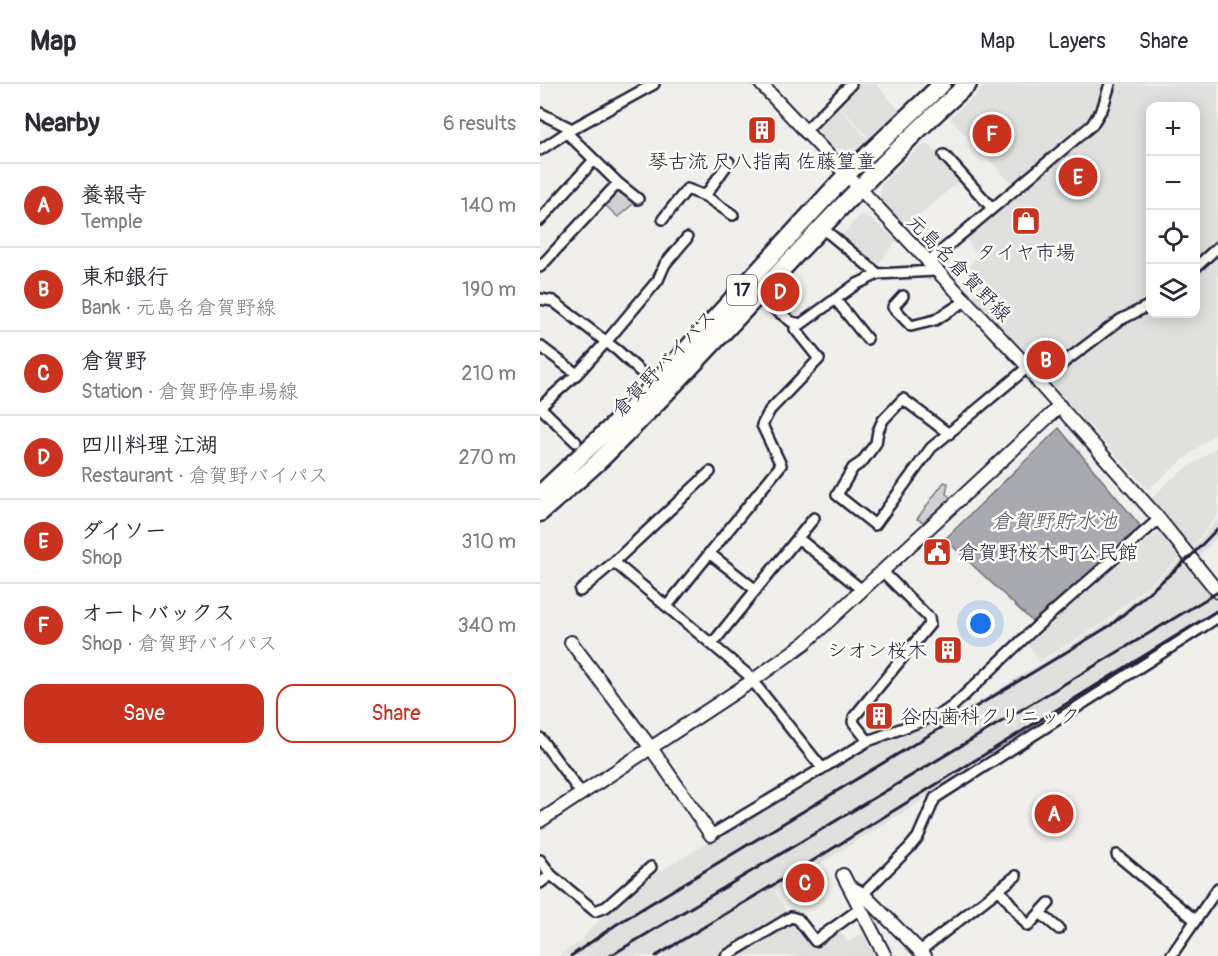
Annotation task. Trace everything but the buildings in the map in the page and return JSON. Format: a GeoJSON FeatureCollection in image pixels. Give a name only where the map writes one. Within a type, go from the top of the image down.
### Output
{"type":"FeatureCollection","features":[{"type":"Feature","properties":{"kind":"highway","name":"倉賀野バイパス"},"geometry":{"type":"LineString","coordinates":[[540,494],[643,397],[846,175],[942,84]]}},
{"type":"Feature","properties":{"kind":"highway","name":"倉賀野バイパス"},"geometry":{"type":"LineString","coordinates":[[540,513],[596,463],[858,189],[968,84]]}},
{"type":"Feature","properties":{"kind":"street"},"geometry":{"type":"LineString","coordinates":[[540,150],[654,84]]}},
{"type":"Feature","properties":{"kind":"street","name":"元島名倉賀野線"},"geometry":{"type":"LineString","coordinates":[[761,84],[964,302],[1028,367],[1038,382],[1159,519],[1218,592]]}},
{"type":"Feature","properties":{"kind":"street"},"geometry":{"type":"LineString","coordinates":[[804,132],[851,84]]}},
{"type":"Feature","properties":{"kind":"street"},"geometry":{"type":"LineString","coordinates":[[757,296],[796,324],[801,324],[855,285],[878,274],[931,267],[992,208],[1071,139],[1092,125],[1102,107],[1110,84]]}},
{"type":"Feature","properties":{"kind":"street"},"geometry":{"type":"LineString","coordinates":[[540,113],[570,131],[594,160],[638,199]]}},
{"type":"Feature","properties":{"kind":"street"},"geometry":{"type":"LineString","coordinates":[[944,155],[992,208]]}},
{"type":"Feature","properties":{"kind":"street"},"geometry":{"type":"LineString","coordinates":[[540,220],[594,160]]}},
{"type":"Feature","properties":{"kind":"street"},"geometry":{"type":"LineString","coordinates":[[705,196],[729,162]]}},
{"type":"Feature","properties":{"kind":"street"},"geometry":{"type":"LineString","coordinates":[[540,267],[618,183]]}},
{"type":"Feature","properties":{"kind":"street"},"geometry":{"type":"LineString","coordinates":[[663,219],[687,189],[705,196],[733,215]]}},
{"type":"Feature","properties":{"kind":"street"},"geometry":{"type":"LineString","coordinates":[[826,231],[878,274]]}},
{"type":"Feature","properties":{"kind":"street"},"geometry":{"type":"LineString","coordinates":[[576,442],[540,407],[577,375],[606,342],[658,280],[665,264],[687,238]]}},
{"type":"Feature","properties":{"kind":"street"},"geometry":{"type":"LineString","coordinates":[[1199,264],[1218,247]]}},
{"type":"Feature","properties":{"kind":"street"},"geometry":{"type":"LineString","coordinates":[[903,296],[893,307],[911,326],[935,320],[964,302]]}},
{"type":"Feature","properties":{"kind":"street"},"geometry":{"type":"LineString","coordinates":[[540,299],[553,301],[643,374]]}},
{"type":"Feature","properties":{"kind":"street"},"geometry":{"type":"LineString","coordinates":[[835,299],[867,339]]}},
{"type":"Feature","properties":{"kind":"street"},"geometry":{"type":"LineString","coordinates":[[1038,382],[1120,320],[1146,307]]}},
{"type":"Feature","properties":{"kind":"street"},"geometry":{"type":"LineString","coordinates":[[667,606],[781,465],[762,425],[770,410],[819,359],[795,329],[796,324]]}},
{"type":"Feature","properties":{"kind":"street"},"geometry":{"type":"LineString","coordinates":[[540,346],[577,375]]}},
{"type":"Feature","properties":{"kind":"street"},"geometry":{"type":"LineString","coordinates":[[949,434],[903,399],[883,420],[876,443],[862,462],[853,468],[837,495],[875,525],[932,448],[949,434],[1028,367]]}},
{"type":"Feature","properties":{"kind":"street"},"geometry":{"type":"LineString","coordinates":[[540,821],[752,681],[805,643],[1060,406]]}},
{"type":"Feature","properties":{"kind":"street"},"geometry":{"type":"LineString","coordinates":[[580,591],[710,472]]}},
{"type":"Feature","properties":{"kind":"street"},"geometry":{"type":"LineString","coordinates":[[712,644],[814,518]]}},
{"type":"Feature","properties":{"kind":"street"},"geometry":{"type":"LineString","coordinates":[[571,642],[651,748],[711,835],[868,741],[943,713],[953,706],[1037,626],[1159,519]]}},
{"type":"Feature","properties":{"kind":"street"},"geometry":{"type":"LineString","coordinates":[[798,538],[862,590]]}},
{"type":"Feature","properties":{"kind":"street"},"geometry":{"type":"LineString","coordinates":[[709,554],[756,590]]}},
{"type":"Feature","properties":{"kind":"street"},"geometry":{"type":"LineString","coordinates":[[614,562],[712,644],[752,681],[822,768]]}},
{"type":"Feature","properties":{"kind":"street"},"geometry":{"type":"LineString","coordinates":[[868,741],[853,722],[854,717],[930,624],[929,618],[882,571]]}},
{"type":"Feature","properties":{"kind":"street"},"geometry":{"type":"LineString","coordinates":[[864,894],[918,837],[935,798],[1218,618]]}},
{"type":"Feature","properties":{"kind":"street"},"geometry":{"type":"LineString","coordinates":[[540,738],[581,792]]}},
{"type":"Feature","properties":{"kind":"street"},"geometry":{"type":"LineString","coordinates":[[1117,855],[1195,920]]}},
{"type":"Feature","properties":{"kind":"street"},"geometry":{"type":"LineString","coordinates":[[540,860],[550,875],[595,911],[606,907],[651,867]]}},
{"type":"Feature","properties":{"kind":"street"},"geometry":{"type":"LineString","coordinates":[[540,883],[550,875]]}},
{"type":"Feature","properties":{"kind":"street"},"geometry":{"type":"LineString","coordinates":[[843,875],[885,956]]}},
{"type":"Feature","properties":{"kind":"street"},"geometry":{"type":"LineString","coordinates":[[850,887],[864,894],[923,953],[1016,876]]}},
{"type":"Feature","properties":{"kind":"street"},"geometry":{"type":"LineString","coordinates":[[1171,956],[1195,920],[1214,903],[1218,888]]}},
{"type":"Feature","properties":{"kind":"street"},"geometry":{"type":"LineString","coordinates":[[999,889],[1028,926],[1049,903]]}},
{"type":"Feature","properties":{"kind":"street"},"geometry":{"type":"LineString","coordinates":[[726,956],[791,917],[798,919],[815,941],[861,908]]}},
{"type":"Feature","properties":{"kind":"street"},"geometry":{"type":"LineString","coordinates":[[1040,913],[1059,928]]}},
{"type":"Feature","properties":{"kind":"shaded area"},"geometry":{"type":"Polygon","coordinates":[[[855,84],[876,84],[899,110],[869,138],[837,103],[855,84]]]}},
{"type":"Feature","properties":{"kind":"shaded area"},"geometry":{"type":"Polygon","coordinates":[[[988,84],[1104,84],[1097,108],[1087,122],[1013,185],[950,118],[988,84]]]}},
{"type":"Feature","properties":{"kind":"shaded area"},"geometry":{"type":"Polygon","coordinates":[[[1114,84],[1218,84],[1218,243],[1200,260],[1200,102],[1146,102],[1146,305],[1119,319],[1043,372],[971,297],[979,289],[970,265],[977,256],[966,238],[1103,118],[1114,84]]]}},
{"type":"Feature","properties":{"kind":"shaded area"},"geometry":{"type":"Polygon","coordinates":[[[836,104],[868,140],[850,151],[832,148],[812,130],[836,104]]]}},
{"type":"Feature","properties":{"kind":"shaded area"},"geometry":{"type":"Polygon","coordinates":[[[929,144],[961,179],[903,231],[880,206],[880,186],[920,147],[929,144]]]}},
{"type":"Feature","properties":{"kind":"shaded area"},"geometry":{"type":"Polygon","coordinates":[[[614,193],[623,193],[634,203],[618,217],[604,204],[614,193]]]}},
{"type":"Feature","properties":{"kind":"shaded area"},"geometry":{"type":"Polygon","coordinates":[[[860,215],[866,216],[898,239],[875,268],[840,238],[860,215]]]}},
{"type":"Feature","properties":{"kind":"shaded area"},"geometry":{"type":"Polygon","coordinates":[[[1218,252],[1218,431],[1148,489],[1049,382],[1101,338],[1113,333],[1132,318],[1138,319],[1146,312],[1146,318],[1200,318],[1200,268],[1218,252]]]}},
{"type":"Feature","properties":{"kind":"shaded area"},"geometry":{"type":"Polygon","coordinates":[[[1218,446],[1218,515],[1191,548],[1149,501],[1170,480],[1218,446]]]}},
{"type":"Feature","properties":{"kind":"shaded area"},"geometry":{"type":"Polygon","coordinates":[[[944,482],[948,483],[946,494],[951,498],[923,522],[917,519],[944,482]]]}},
{"type":"Feature","properties":{"kind":"shaded area"},"geometry":{"type":"Polygon","coordinates":[[[1218,519],[1218,536],[1194,561],[1206,585],[1218,578],[1218,614],[1023,739],[775,891],[787,914],[718,956],[559,956],[583,939],[590,929],[638,885],[662,870],[873,743],[974,704],[1109,622],[1187,554],[1218,519]]]}},
{"type":"Feature","properties":{"kind":"shaded area"},"geometry":{"type":"Polygon","coordinates":[[[1161,530],[1183,556],[1101,625],[1039,661],[1026,642],[1089,586],[1161,530]]]}},
{"type":"Feature","properties":{"kind":"shaded area"},"geometry":{"type":"Polygon","coordinates":[[[794,920],[815,945],[838,929],[848,942],[863,933],[875,956],[733,956],[794,920]]]}},
{"type":"Feature","properties":{"kind":"water","name":"倉賀野貯水池"},"geometry":{"type":"Polygon","coordinates":[[[1059,428],[1142,528],[1034,623],[945,539],[1059,428]]]}},
{"type":"Feature","properties":{"kind":"railway"},"geometry":{"type":"LineString","coordinates":[[571,956],[617,924],[1111,625],[1190,557],[1218,528]]}},
{"type":"Feature","properties":{"kind":"railway"},"geometry":{"type":"LineString","coordinates":[[610,956],[1218,592]]}},
{"type":"Feature","properties":{"kind":"railway"},"geometry":{"type":"LineString","coordinates":[[656,956],[1218,610]]}},
{"type":"Feature","properties":{"kind":"place","name":"琴古流 尺八指南 佐藤篁童"},"geometry":{"type":"Point","coordinates":[762,130]}},
{"type":"Feature","properties":{"kind":"place","name":"オートバックス"},"geometry":{"type":"Point","coordinates":[992,134]}},
{"type":"Feature","properties":{"kind":"place","name":"ダイソー"},"geometry":{"type":"Point","coordinates":[1078,177]}},
{"type":"Feature","properties":{"kind":"place","name":"タイヤ市場"},"geometry":{"type":"Point","coordinates":[1026,221]}},
{"type":"Feature","properties":{"kind":"place","name":"四川料理 江湖"},"geometry":{"type":"Point","coordinates":[780,292]}},
{"type":"Feature","properties":{"kind":"place","name":"東和銀行"},"geometry":{"type":"Point","coordinates":[1046,360]}},
{"type":"Feature","properties":{"kind":"place","name":"倉賀野桜木町公民館"},"geometry":{"type":"Point","coordinates":[937,552]}},
{"type":"Feature","properties":{"kind":"place","name":"シオン桜木"},"geometry":{"type":"Point","coordinates":[948,650]}},
{"type":"Feature","properties":{"kind":"place","name":"谷内歯科クリニック"},"geometry":{"type":"Point","coordinates":[879,716]}},
{"type":"Feature","properties":{"kind":"place","name":"養報寺"},"geometry":{"type":"Point","coordinates":[1054,814]}},
{"type":"Feature","properties":{"kind":"place","name":"倉賀野"},"geometry":{"type":"Point","coordinates":[805,883]}}]}
